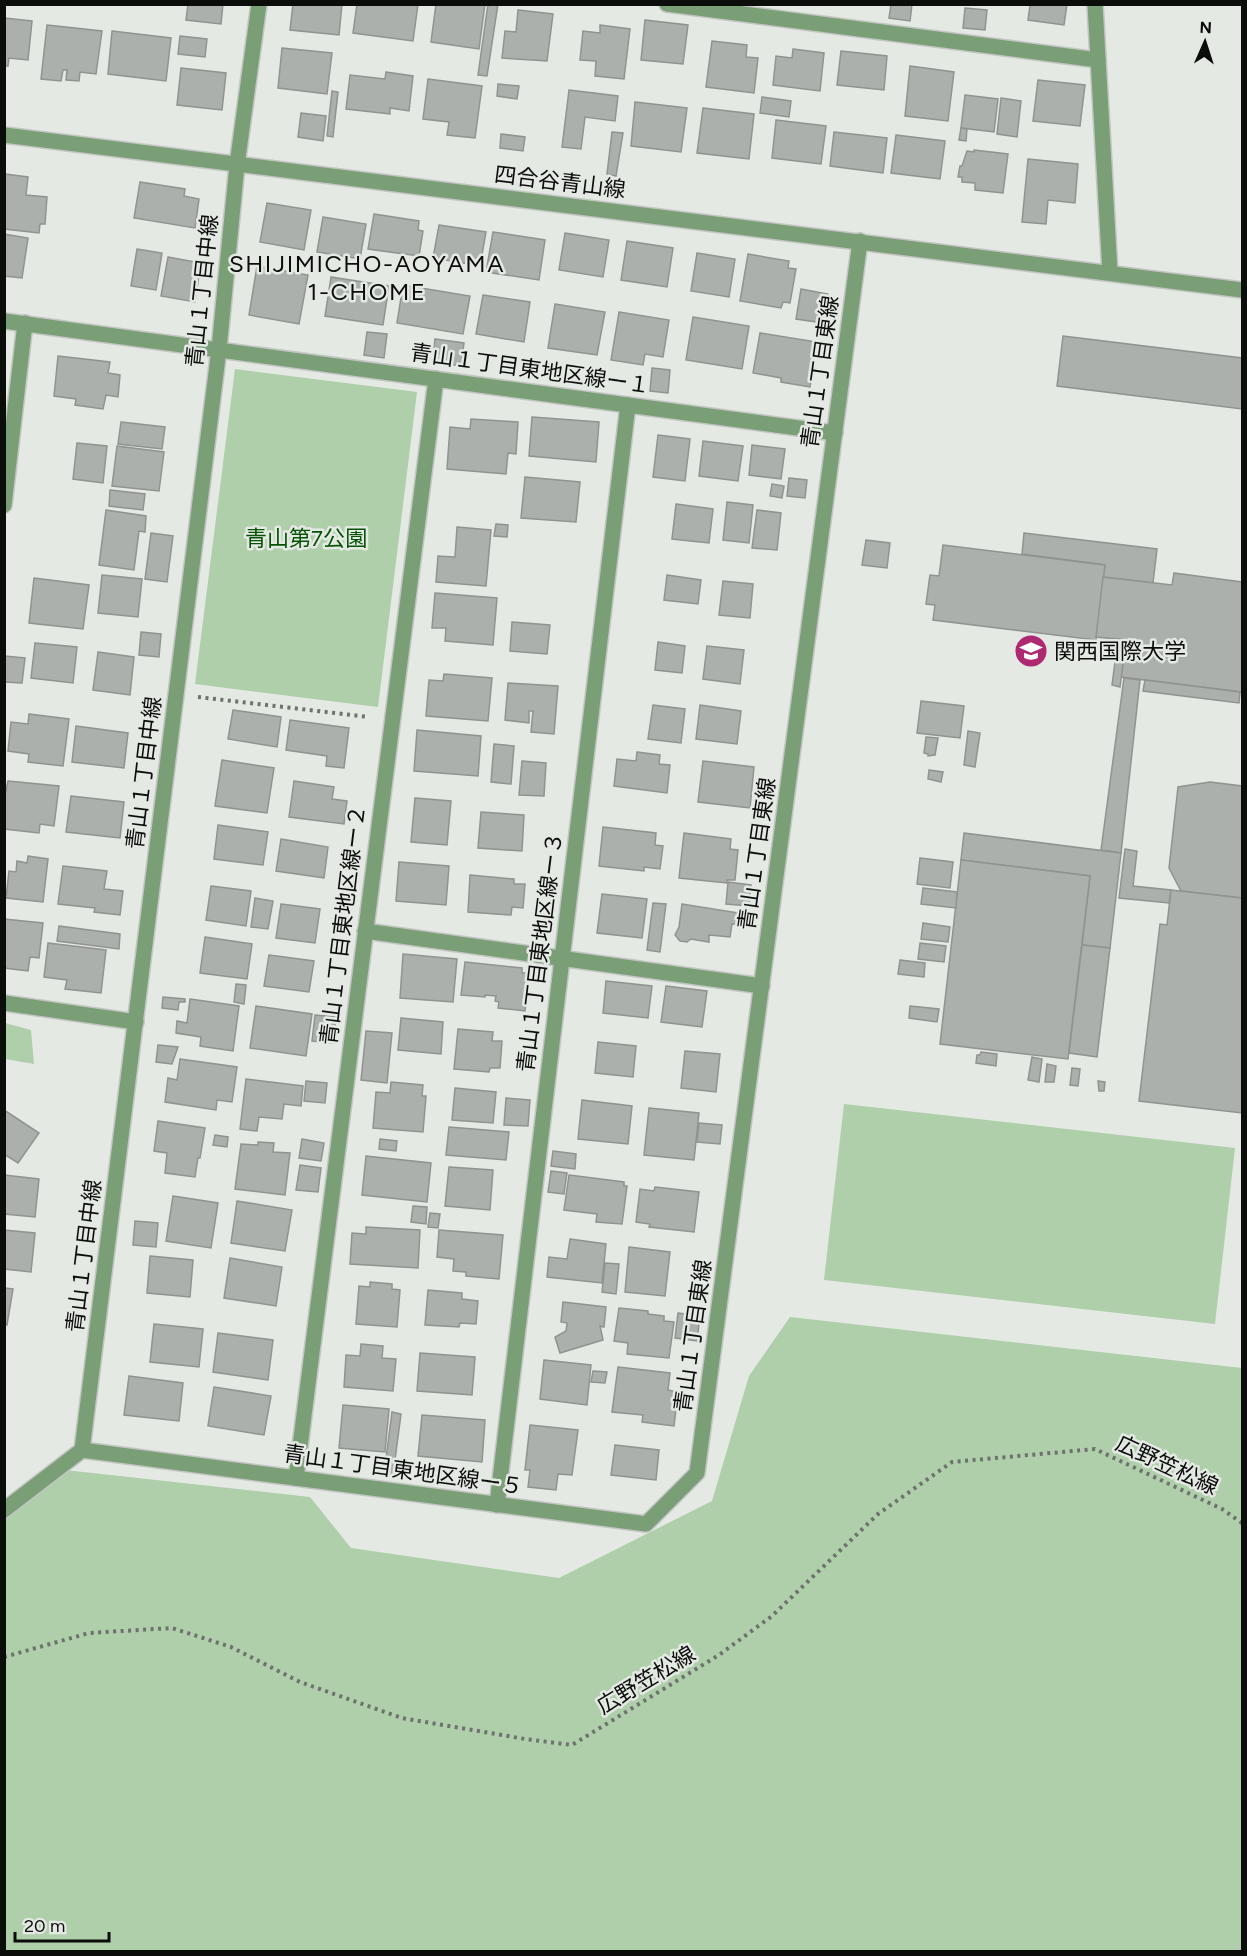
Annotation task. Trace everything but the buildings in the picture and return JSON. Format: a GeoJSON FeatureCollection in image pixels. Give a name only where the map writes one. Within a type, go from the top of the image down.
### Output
{"type":"FeatureCollection","features":[{"type":"Feature","properties":{"kind":"street","name":"青山１丁目中線"},"geometry":{"type":"LineString","coordinates":[[82,1450],[177,694],[219,349],[237,165],[259,4]]}},
{"type":"Feature","properties":{"kind":"street"},"geometry":{"type":"LineString","coordinates":[[667,4],[1098,60]]}},
{"type":"Feature","properties":{"kind":"street"},"geometry":{"type":"LineString","coordinates":[[1095,4],[1110,273]]}},
{"type":"Feature","properties":{"kind":"street","name":"四合谷青山線"},"geometry":{"type":"LineString","coordinates":[[4,135],[1242,290]]}},
{"type":"Feature","properties":{"kind":"street","name":"青山１丁目東線"},"geometry":{"type":"LineString","coordinates":[[697,1473],[860,241]]}},
{"type":"Feature","properties":{"kind":"street","name":"青山１丁目東地区線ー１"},"geometry":{"type":"LineString","coordinates":[[4,321],[835,433]]}},
{"type":"Feature","properties":{"kind":"street"},"geometry":{"type":"LineString","coordinates":[[5,505],[25,323]]}},
{"type":"Feature","properties":{"kind":"street","name":"青山１丁目東地区線ー２"},"geometry":{"type":"LineString","coordinates":[[296,1478],[436,378]]}},
{"type":"Feature","properties":{"kind":"street","name":"青山１丁目東地区線ー３"},"geometry":{"type":"LineString","coordinates":[[497,1505],[628,405]]}},
{"type":"Feature","properties":{"kind":"street"},"geometry":{"type":"LineString","coordinates":[[365,931],[762,986]]}},
{"type":"Feature","properties":{"kind":"street"},"geometry":{"type":"LineString","coordinates":[[4,1003],[136,1022]]}},
{"type":"Feature","properties":{"kind":"street"},"geometry":{"type":"LineString","coordinates":[[4,1510],[82,1450]]}},
{"type":"Feature","properties":{"kind":"street","name":"青山１丁目東地区線ー５"},"geometry":{"type":"LineString","coordinates":[[82,1450],[646,1524],[697,1473]]}},
{"type":"Feature","properties":{"kind":"path"},"geometry":{"type":"LineString","coordinates":[[177,694],[392,720]]}},
{"type":"Feature","properties":{"kind":"path","name":"広野笠松線"},"geometry":{"type":"LineString","coordinates":[[4,1657],[89,1633],[172,1628],[231,1647],[300,1682],[402,1718],[572,1745],[720,1654],[772,1616],[878,1515],[952,1462],[1095,1449],[1222,1509],[1242,1523]]}},
{"type":"Feature","properties":{"kind":"green space","name":"青山第7公園"},"geometry":{"type":"Polygon","coordinates":[[[235,369],[417,392],[378,707],[195,684],[235,369]]]}},
{"type":"Feature","properties":{"kind":"green space"},"geometry":{"type":"Polygon","coordinates":[[[5,1023],[31,1030],[34,1064],[5,1059],[5,1023]]]}},
{"type":"Feature","properties":{"kind":"green space"},"geometry":{"type":"Polygon","coordinates":[[[844,1104],[1235,1148],[1215,1324],[824,1280],[844,1104]]]}},
{"type":"Feature","properties":{"kind":"green space"},"geometry":{"type":"Polygon","coordinates":[[[790,1317],[1242,1368],[1242,1951],[5,1952],[5,1520],[65,1470],[310,1497],[351,1548],[559,1578],[712,1501],[749,1376],[790,1317]]]}},
{"type":"Feature","properties":{"kind":"place","name":"関西国際大学"},"geometry":{"type":"Point","coordinates":[1031,651]}},
{"type":"Feature","properties":{"kind":"district","name":"SHIJIMICHO-AOYAMA 1-CHOME"},"geometry":{"type":"Point","coordinates":[367,277]}}]}
